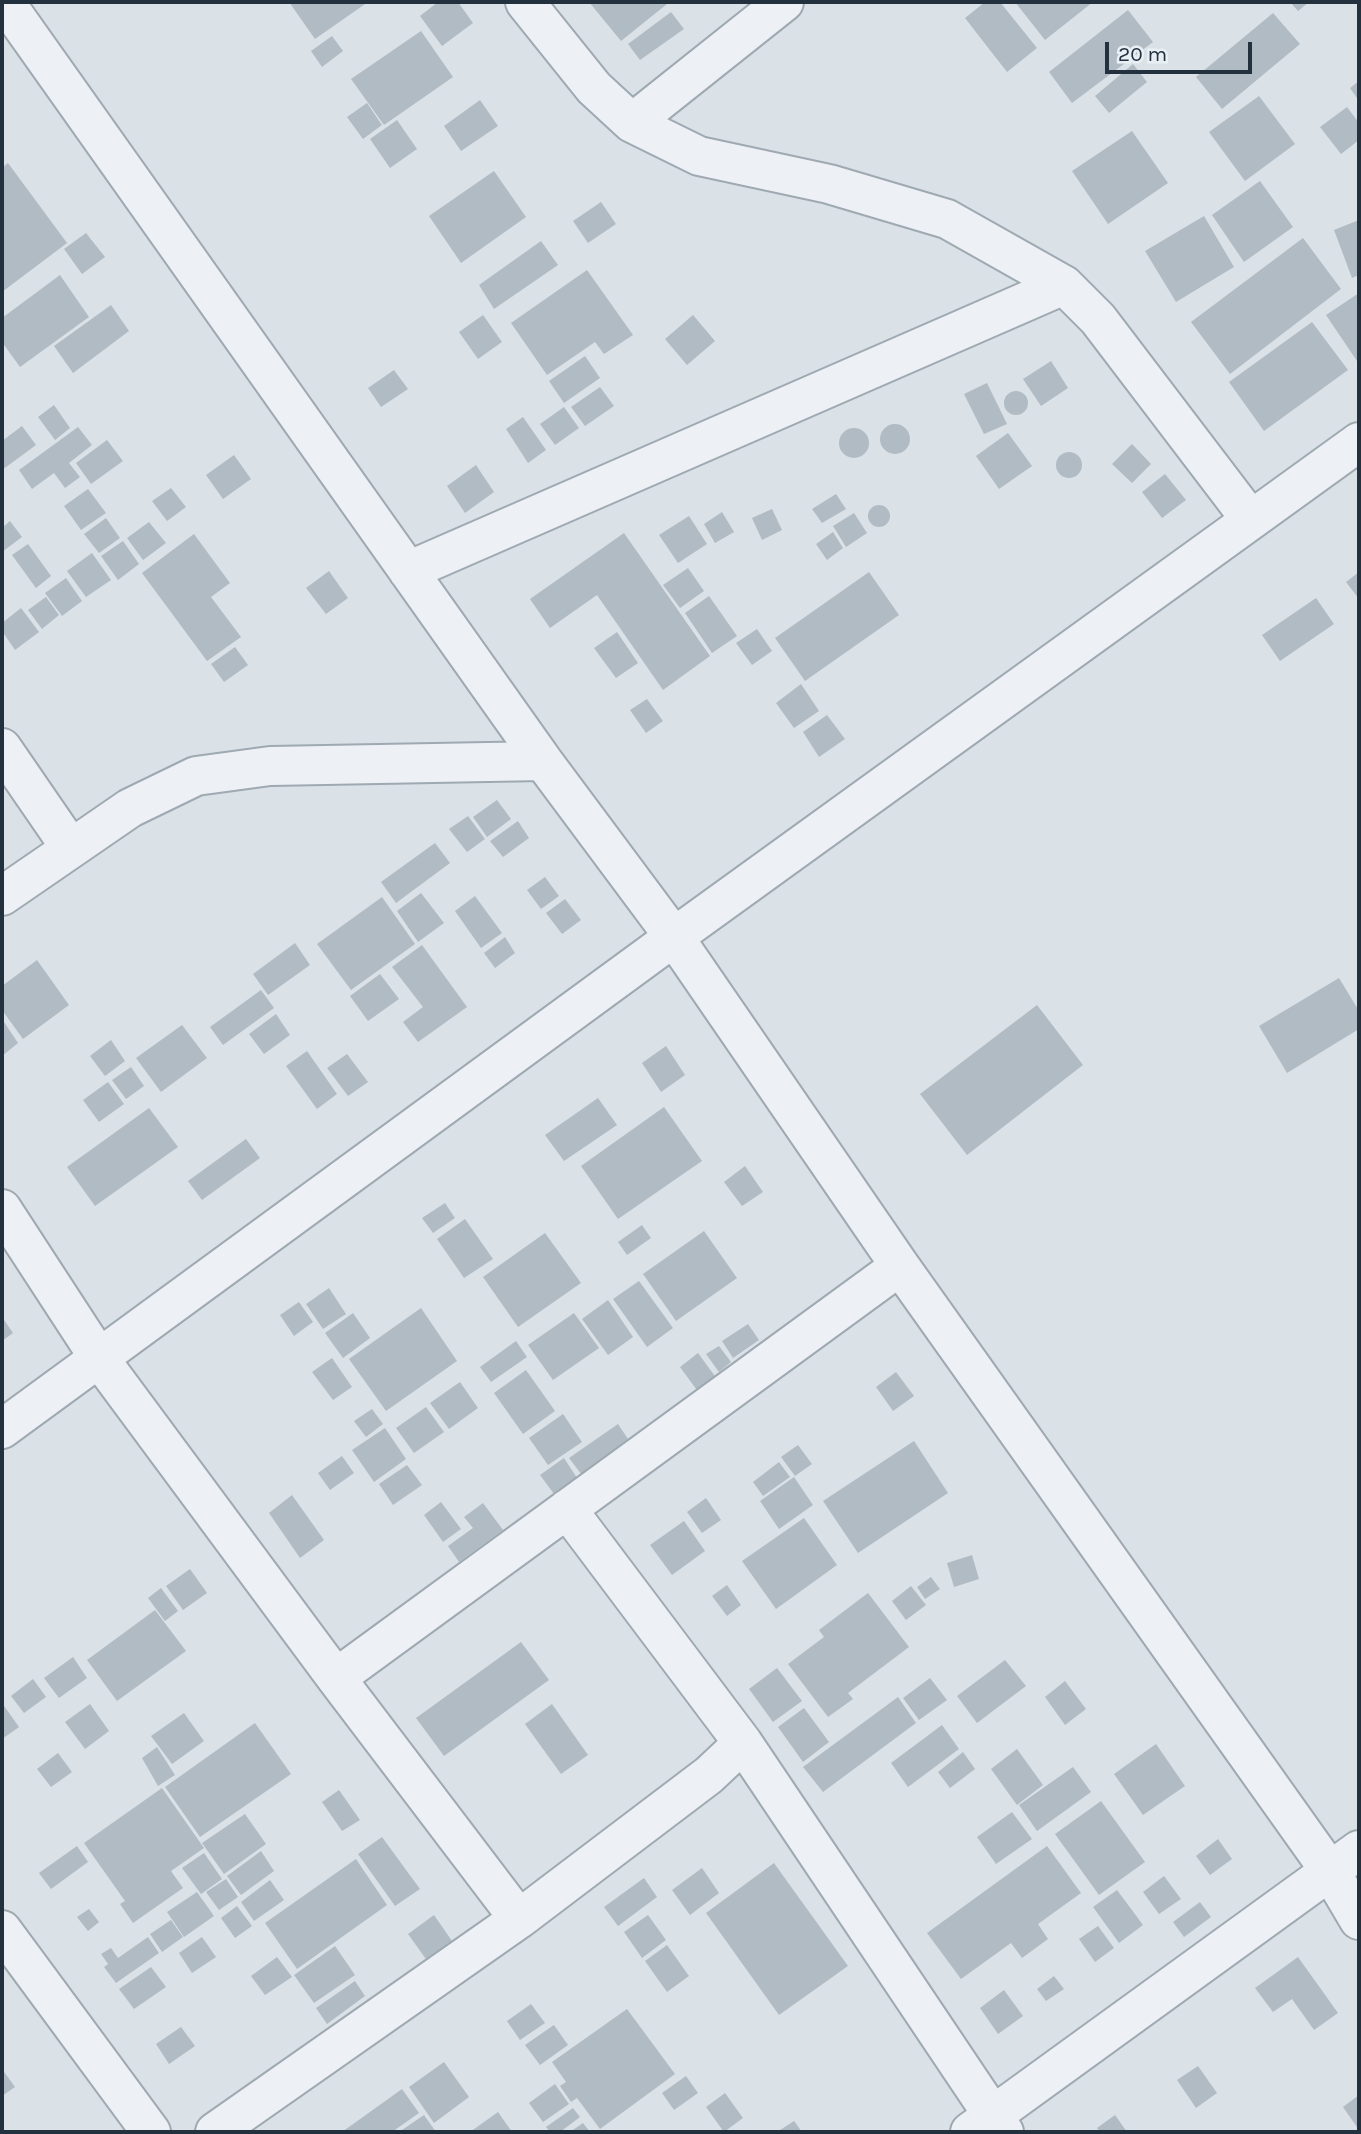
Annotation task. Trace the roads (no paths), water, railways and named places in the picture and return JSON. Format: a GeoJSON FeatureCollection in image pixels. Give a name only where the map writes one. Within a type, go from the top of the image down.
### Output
{"type":"FeatureCollection","features":[{"type":"Feature","properties":{"kind":"street"},"geometry":{"type":"LineString","coordinates":[[525,2],[594,88],[632,123],[699,156],[829,184],[947,219],[1064,285],[1098,319],[1251,520]]}},
{"type":"Feature","properties":{"kind":"street"},"geometry":{"type":"LineString","coordinates":[[632,123],[784,2]]}},
{"type":"Feature","properties":{"kind":"street"},"geometry":{"type":"LineString","coordinates":[[6,4],[543,761],[674,937],[900,1266],[1344,1860],[1359,1920]]}},
{"type":"Feature","properties":{"kind":"street"},"geometry":{"type":"LineString","coordinates":[[408,571],[1064,285]]}},
{"type":"Feature","properties":{"kind":"street"},"geometry":{"type":"LineString","coordinates":[[2,1429],[674,937],[1359,442]]}},
{"type":"Feature","properties":{"kind":"street"},"geometry":{"type":"LineString","coordinates":[[2,748],[70,846]]}},
{"type":"Feature","properties":{"kind":"street"},"geometry":{"type":"LineString","coordinates":[[2,896],[70,846],[130,808],[196,776],[270,766],[543,761]]}},
{"type":"Feature","properties":{"kind":"street"},"geometry":{"type":"LineString","coordinates":[[2,1209],[99,1358],[519,1919]]}},
{"type":"Feature","properties":{"kind":"street"},"geometry":{"type":"LineString","coordinates":[[336,1678],[900,1266]]}},
{"type":"Feature","properties":{"kind":"street"},"geometry":{"type":"LineString","coordinates":[[567,1509],[743,1743],[989,2127],[1344,1860]]}},
{"type":"Feature","properties":{"kind":"street"},"geometry":{"type":"LineString","coordinates":[[215,2132],[519,1919],[709,1775],[743,1743]]}},
{"type":"Feature","properties":{"kind":"street"},"geometry":{"type":"LineString","coordinates":[[2,1930],[151,2132]]}}]}
